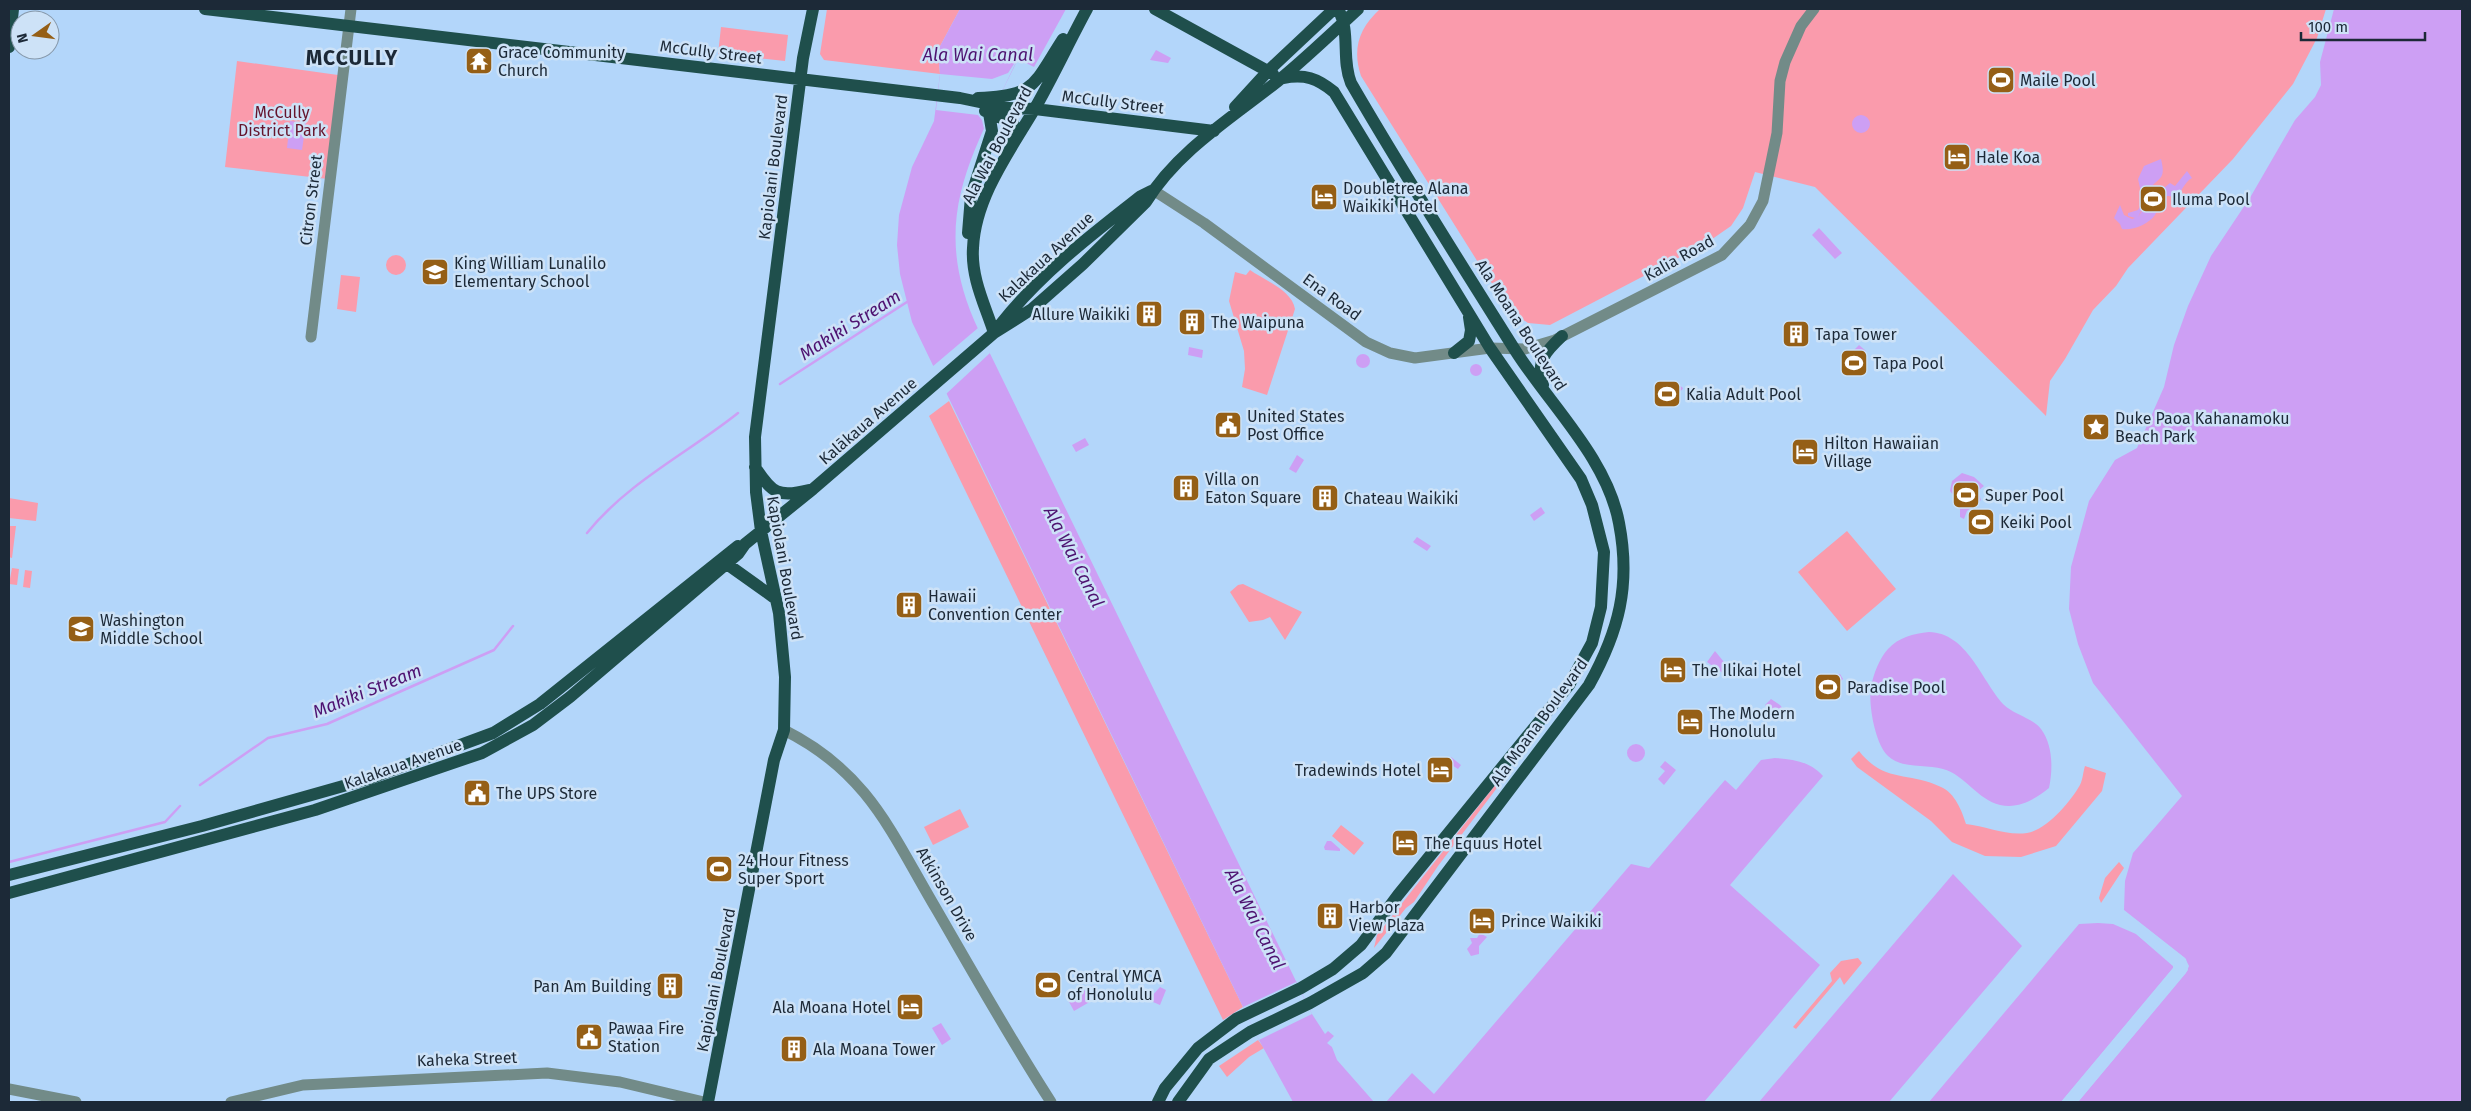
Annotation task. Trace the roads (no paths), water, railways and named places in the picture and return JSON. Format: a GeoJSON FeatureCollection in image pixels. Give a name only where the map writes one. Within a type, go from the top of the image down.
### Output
{"type":"FeatureCollection","features":[{"type":"Feature","properties":{"kind":"main road"},"geometry":{"type":"LineString","coordinates":[[9,47],[13,9]]}},
{"type":"Feature","properties":{"kind":"main road","name":"McCully Street"},"geometry":{"type":"LineString","coordinates":[[205,9],[960,98],[1008,108],[1035,109],[1214,131]]}},
{"type":"Feature","properties":{"kind":"main road","name":"Kapiolani Boulevard"},"geometry":{"type":"LineString","coordinates":[[808,9],[808,34]]}},
{"type":"Feature","properties":{"kind":"main road","name":"Kapiolani Boulevard"},"geometry":{"type":"LineString","coordinates":[[708,1102],[774,760],[784,730],[785,677],[776,599],[761,532],[755,467],[755,438],[801,79],[813,9]]}},
{"type":"Feature","properties":{"kind":"main road"},"geometry":{"type":"LineString","coordinates":[[960,98],[1003,97],[1023,92],[1037,79],[1083,9]]}},
{"type":"Feature","properties":{"kind":"main road","name":"Ala Wai Boulevard"},"geometry":{"type":"LineString","coordinates":[[994,333],[975,279],[972,249],[977,220],[984,201],[1008,153],[1035,109],[1087,9]]}},
{"type":"Feature","properties":{"kind":"main road"},"geometry":{"type":"LineString","coordinates":[[1155,9],[1281,79]]}},
{"type":"Feature","properties":{"kind":"main road","name":"Kalakaua Avenue"},"geometry":{"type":"LineString","coordinates":[[1214,131],[1268,71],[1334,9]]}},
{"type":"Feature","properties":{"kind":"main road"},"geometry":{"type":"LineString","coordinates":[[1338,9],[1344,22]]}},
{"type":"Feature","properties":{"kind":"main road","name":"Kalakaua Avenue"},"geometry":{"type":"LineString","coordinates":[[994,333],[1032,309],[1076,270],[1146,202],[1153,190],[1182,159],[1214,131],[1281,79],[1358,9]]}},
{"type":"Feature","properties":{"kind":"main road","name":"Ala Moana Boulevard"},"geometry":{"type":"LineString","coordinates":[[1178,1102],[1209,1059],[1250,1032],[1310,1003],[1362,973],[1386,953],[1590,685],[1607,652],[1621,606],[1624,576],[1619,521],[1600,469],[1515,350],[1351,83],[1346,67],[1344,22]]}},
{"type":"Feature","properties":{"kind":"main road","name":"Ala Moana Boulevard"},"geometry":{"type":"LineString","coordinates":[[1158,1102],[1164,1088],[1198,1048],[1236,1020],[1301,988],[1333,969],[1361,945],[1569,685],[1592,643],[1601,607],[1604,552],[1592,505],[1581,479],[1490,348],[1334,92],[1320,80],[1309,77],[1297,75],[1281,79]]}},
{"type":"Feature","properties":{"kind":"main road"},"geometry":{"type":"LineString","coordinates":[[960,98],[992,116],[1014,125],[1015,132],[1008,153]]}},
{"type":"Feature","properties":{"kind":"main road"},"geometry":{"type":"LineString","coordinates":[[975,279],[970,260],[969,209],[977,175],[992,134],[992,116]]}},
{"type":"Feature","properties":{"kind":"main road"},"geometry":{"type":"LineString","coordinates":[[1454,353],[1469,341],[1471,330],[1468,312]]}},
{"type":"Feature","properties":{"kind":"main road","name":"Kalākaua Avenue"},"geometry":{"type":"LineString","coordinates":[[761,532],[994,333]]}},
{"type":"Feature","properties":{"kind":"main road"},"geometry":{"type":"LineString","coordinates":[[1545,392],[1540,374],[1540,363],[1548,349],[1562,336]]}},
{"type":"Feature","properties":{"kind":"main road"},"geometry":{"type":"LineString","coordinates":[[755,467],[767,486],[778,493],[791,494],[813,489]]}},
{"type":"Feature","properties":{"kind":"main road","name":"Kalakaua Avenue"},"geometry":{"type":"LineString","coordinates":[[9,893],[315,810],[482,753],[533,725],[570,697],[727,564],[745,544],[761,532]]}},
{"type":"Feature","properties":{"kind":"main road","name":"Kalakaua Avenue"},"geometry":{"type":"LineString","coordinates":[[9,876],[202,826],[368,779],[492,733],[540,704],[734,547],[745,544]]}},
{"type":"Feature","properties":{"kind":"main road"},"geometry":{"type":"LineString","coordinates":[[727,564],[776,599]]}},
{"type":"Feature","properties":{"kind":"street","name":"Citron Street"},"geometry":{"type":"LineString","coordinates":[[311,337],[351,9]]}},
{"type":"Feature","properties":{"kind":"street","name":"Kalia Road"},"geometry":{"type":"LineString","coordinates":[[1515,350],[1548,342],[1562,336],[1710,262],[1742,236],[1757,213],[1767,188],[1777,133],[1780,81],[1784,62],[1801,26],[1814,9]]}},
{"type":"Feature","properties":{"kind":"street","name":"Ena Road"},"geometry":{"type":"LineString","coordinates":[[1153,190],[1204,223],[1366,342],[1381,350],[1400,357],[1415,358],[1490,348],[1515,350]]}},
{"type":"Feature","properties":{"kind":"street","name":"Atkinson Drive"},"geometry":{"type":"LineString","coordinates":[[784,730],[802,739],[837,764],[875,803],[1051,1102]]}},
{"type":"Feature","properties":{"kind":"street","name":"Kaheka Street"},"geometry":{"type":"LineString","coordinates":[[230,1102],[247,1100],[303,1084],[547,1072],[620,1082],[704,1102]]}},
{"type":"Feature","properties":{"kind":"street"},"geometry":{"type":"LineString","coordinates":[[9,1088],[76,1102]]}},
{"type":"Feature","properties":{"kind":"water","name":"Ala Wai Canal"},"geometry":{"type":"Polygon","coordinates":[[[960,9],[1066,9],[1034,67],[1018,59],[971,159],[961,190],[956,223],[957,256],[964,292],[979,331],[1312,1014],[1325,1034],[1328,1031],[1334,1036],[1327,1043],[1332,1047],[1337,1060],[1374,1102],[1293,1102],[1259,1040],[912,322],[900,274],[897,245],[899,215],[912,167],[934,121],[940,74],[938,50],[960,9]]]}},
{"type":"Feature","properties":{"kind":"water"},"geometry":{"type":"Polygon","coordinates":[[[2334,9],[2462,9],[2462,1102],[2078,1102],[2186,973],[2189,966],[2185,958],[2124,910],[2125,881],[2133,853],[2182,796],[2093,683],[2078,644],[2069,609],[2071,567],[2089,501],[2115,460],[2137,448],[2164,387],[2174,345],[2188,306],[2211,256],[2251,196],[2295,120],[2315,97],[2321,85],[2320,62],[2334,9]]]}},
{"type":"Feature","properties":{"kind":"water"},"geometry":{"type":"Polygon","coordinates":[[[1156,50],[1171,58],[1168,63],[1150,60],[1156,50]]]}},
{"type":"Feature","properties":{"kind":"water","name":"Maile Pool"},"geometry":{"type":"Polygon","coordinates":[[[2000,74],[2013,77],[2005,85],[1995,86],[1989,81],[1999,78],[2000,74]]]}},
{"type":"Feature","properties":{"kind":"water"},"geometry":{"type":"Polygon","coordinates":[[[1861,115],[1867,118],[1870,124],[1867,130],[1861,133],[1855,130],[1852,124],[1855,118],[1861,115]]]}},
{"type":"Feature","properties":{"kind":"water"},"geometry":{"type":"Polygon","coordinates":[[[290,121],[306,123],[302,150],[287,148],[290,121]]]}},
{"type":"Feature","properties":{"kind":"water"},"geometry":{"type":"Polygon","coordinates":[[[2161,159],[2163,171],[2161,177],[2148,190],[2140,188],[2138,179],[2144,166],[2161,159]]]}},
{"type":"Feature","properties":{"kind":"water","name":"Iluma Pool"},"geometry":{"type":"Polygon","coordinates":[[[2187,171],[2192,178],[2176,196],[2164,196],[2152,218],[2145,224],[2135,228],[2122,229],[2114,218],[2120,205],[2124,215],[2132,219],[2135,218],[2128,216],[2128,213],[2138,210],[2145,198],[2138,217],[2146,205],[2146,198],[2158,193],[2170,183],[2175,186],[2187,171]]]}},
{"type":"Feature","properties":{"kind":"water"},"geometry":{"type":"Polygon","coordinates":[[[1819,228],[1842,253],[1835,259],[1812,235],[1819,228]]]}},
{"type":"Feature","properties":{"kind":"water","name":"Tapa Pool"},"geometry":{"type":"Polygon","coordinates":[[[1859,345],[1866,351],[1859,359],[1861,370],[1855,375],[1848,367],[1848,356],[1859,345]]]}},
{"type":"Feature","properties":{"kind":"water"},"geometry":{"type":"Polygon","coordinates":[[[1189,347],[1203,350],[1202,358],[1188,355],[1189,347]]]}},
{"type":"Feature","properties":{"kind":"water"},"geometry":{"type":"Polygon","coordinates":[[[1360,354],[1366,354],[1370,361],[1366,368],[1360,368],[1356,364],[1356,358],[1360,354]]]}},
{"type":"Feature","properties":{"kind":"water"},"geometry":{"type":"Polygon","coordinates":[[[1474,364],[1478,364],[1482,370],[1478,376],[1474,376],[1470,372],[1470,368],[1474,364]]]}},
{"type":"Feature","properties":{"kind":"water","name":"Kalia Adult Pool"},"geometry":{"type":"Polygon","coordinates":[[[1679,385],[1683,388],[1682,390],[1666,397],[1664,402],[1658,401],[1662,391],[1670,388],[1676,390],[1679,385]]]}},
{"type":"Feature","properties":{"kind":"water"},"geometry":{"type":"Polygon","coordinates":[[[1085,438],[1089,445],[1076,452],[1072,445],[1085,438]]]}},
{"type":"Feature","properties":{"kind":"water"},"geometry":{"type":"Polygon","coordinates":[[[1297,455],[1304,460],[1296,473],[1289,469],[1297,455]]]}},
{"type":"Feature","properties":{"kind":"water","name":"Super Pool"},"geometry":{"type":"Polygon","coordinates":[[[1962,473],[1974,477],[1984,486],[1978,491],[1981,500],[1967,511],[1964,519],[1960,517],[1960,509],[1953,502],[1954,496],[1950,491],[1952,481],[1962,473]]]}},
{"type":"Feature","properties":{"kind":"water"},"geometry":{"type":"Polygon","coordinates":[[[1541,507],[1545,513],[1534,521],[1530,515],[1541,507]]]}},
{"type":"Feature","properties":{"kind":"water","name":"Keiki Pool"},"geometry":{"type":"Polygon","coordinates":[[[1985,512],[1990,513],[1988,521],[1991,528],[1989,531],[1977,526],[1973,520],[1977,515],[1985,512]]]}},
{"type":"Feature","properties":{"kind":"water"},"geometry":{"type":"Polygon","coordinates":[[[1417,537],[1431,546],[1427,551],[1413,542],[1417,537]]]}},
{"type":"Feature","properties":{"kind":"water"},"geometry":{"type":"Polygon","coordinates":[[[1929,632],[1942,634],[1954,640],[1972,659],[2003,704],[2038,725],[2045,735],[2050,750],[2051,773],[2049,788],[2038,796],[2014,806],[2000,805],[1985,798],[1951,772],[1943,769],[1900,763],[1893,760],[1883,750],[1876,733],[1870,694],[1875,672],[1885,652],[1892,645],[1907,637],[1929,632]]]}},
{"type":"Feature","properties":{"kind":"water"},"geometry":{"type":"Polygon","coordinates":[[[1715,651],[1728,667],[1724,674],[1707,662],[1715,651]]]}},
{"type":"Feature","properties":{"kind":"water","name":"Paradise Pool"},"geometry":{"type":"Polygon","coordinates":[[[1840,674],[1843,679],[1836,686],[1835,697],[1822,699],[1819,688],[1833,676],[1840,674]]]}},
{"type":"Feature","properties":{"kind":"water"},"geometry":{"type":"Polygon","coordinates":[[[1771,699],[1780,705],[1786,713],[1780,720],[1765,705],[1771,699]]]}},
{"type":"Feature","properties":{"kind":"water"},"geometry":{"type":"Polygon","coordinates":[[[1636,744],[1642,747],[1645,753],[1642,759],[1636,762],[1630,759],[1627,753],[1630,747],[1636,744]]]}},
{"type":"Feature","properties":{"kind":"water"},"geometry":{"type":"Polygon","coordinates":[[[1451,757],[1461,765],[1458,769],[1447,762],[1451,757]]]}},
{"type":"Feature","properties":{"kind":"water"},"geometry":{"type":"Polygon","coordinates":[[[1775,758],[1807,764],[1823,776],[1730,885],[1820,965],[1704,1102],[1386,1102],[1412,1073],[1434,1094],[1631,864],[1649,868],[1725,780],[1736,790],[1761,760],[1775,758]]]}},
{"type":"Feature","properties":{"kind":"water"},"geometry":{"type":"Polygon","coordinates":[[[1665,761],[1676,770],[1664,785],[1658,779],[1665,771],[1660,767],[1665,761]]]}},
{"type":"Feature","properties":{"kind":"water"},"geometry":{"type":"Polygon","coordinates":[[[1327,841],[1331,841],[1340,851],[1325,850],[1324,847],[1327,841]]]}},
{"type":"Feature","properties":{"kind":"water"},"geometry":{"type":"Polygon","coordinates":[[[1953,874],[2022,946],[1889,1102],[1759,1102],[1953,874]]]}},
{"type":"Feature","properties":{"kind":"water"},"geometry":{"type":"Polygon","coordinates":[[[2079,924],[2113,924],[2136,934],[2174,967],[2061,1102],[1929,1102],[2079,924]]]}},
{"type":"Feature","properties":{"kind":"water"},"geometry":{"type":"Polygon","coordinates":[[[1480,933],[1487,937],[1479,946],[1479,954],[1471,956],[1467,949],[1472,943],[1470,938],[1477,938],[1480,933]]]}},
{"type":"Feature","properties":{"kind":"water"},"geometry":{"type":"Polygon","coordinates":[[[1094,985],[1100,996],[1074,1011],[1068,1000],[1094,985]]]}},
{"type":"Feature","properties":{"kind":"water"},"geometry":{"type":"Polygon","coordinates":[[[1160,987],[1166,990],[1160,1005],[1153,1002],[1151,997],[1160,987]]]}},
{"type":"Feature","properties":{"kind":"water"},"geometry":{"type":"Polygon","coordinates":[[[941,1023],[951,1039],[942,1045],[932,1028],[941,1023]]]}},
{"type":"Feature","properties":{"kind":"waterway","name":"Makiki Stream"},"geometry":{"type":"LineString","coordinates":[[780,384],[907,302]]}},
{"type":"Feature","properties":{"kind":"waterway","name":"Makiki Stream"},"geometry":{"type":"LineString","coordinates":[[587,533],[621,498],[738,413]]}},
{"type":"Feature","properties":{"kind":"waterway","name":"Makiki Stream"},"geometry":{"type":"LineString","coordinates":[[200,785],[268,738],[327,724],[494,650],[513,626]]}},
{"type":"Feature","properties":{"kind":"waterway","name":"Makiki Stream"},"geometry":{"type":"LineString","coordinates":[[9,862],[165,822],[180,806]]}},
{"type":"Feature","properties":{"kind":"place","name":"Grace Community Church"},"geometry":{"type":"Point","coordinates":[479,61]}},
{"type":"Feature","properties":{"kind":"place","name":"Maile Pool"},"geometry":{"type":"Point","coordinates":[2001,80]}},
{"type":"Feature","properties":{"kind":"place","name":"Hale Koa"},"geometry":{"type":"Point","coordinates":[1957,157]}},
{"type":"Feature","properties":{"kind":"place","name":"Doubletree Alana Waikiki Hotel"},"geometry":{"type":"Point","coordinates":[1324,197]}},
{"type":"Feature","properties":{"kind":"place","name":"Iluma Pool"},"geometry":{"type":"Point","coordinates":[2153,199]}},
{"type":"Feature","properties":{"kind":"place","name":"King William Lunalilo Elementary School"},"geometry":{"type":"Point","coordinates":[435,272]}},
{"type":"Feature","properties":{"kind":"place","name":"Allure Waikiki"},"geometry":{"type":"Point","coordinates":[1149,314]}},
{"type":"Feature","properties":{"kind":"place","name":"The Waipuna"},"geometry":{"type":"Point","coordinates":[1192,322]}},
{"type":"Feature","properties":{"kind":"place","name":"Tapa Tower"},"geometry":{"type":"Point","coordinates":[1796,334]}},
{"type":"Feature","properties":{"kind":"place","name":"Tapa Pool"},"geometry":{"type":"Point","coordinates":[1854,363]}},
{"type":"Feature","properties":{"kind":"place","name":"Kalia Adult Pool"},"geometry":{"type":"Point","coordinates":[1667,394]}},
{"type":"Feature","properties":{"kind":"place","name":"United States Post Office"},"geometry":{"type":"Point","coordinates":[1228,425]}},
{"type":"Feature","properties":{"kind":"place","name":"Duke Paoa Kahanamoku Beach Park"},"geometry":{"type":"Point","coordinates":[2096,427]}},
{"type":"Feature","properties":{"kind":"place","name":"Hilton Hawaiian Village"},"geometry":{"type":"Point","coordinates":[1805,452]}},
{"type":"Feature","properties":{"kind":"place","name":"Villa on Eaton Square"},"geometry":{"type":"Point","coordinates":[1186,488]}},
{"type":"Feature","properties":{"kind":"place","name":"Super Pool"},"geometry":{"type":"Point","coordinates":[1966,495]}},
{"type":"Feature","properties":{"kind":"place","name":"Chateau Waikiki"},"geometry":{"type":"Point","coordinates":[1325,498]}},
{"type":"Feature","properties":{"kind":"place","name":"Keiki Pool"},"geometry":{"type":"Point","coordinates":[1981,522]}},
{"type":"Feature","properties":{"kind":"place","name":"Hawaii Convention Center"},"geometry":{"type":"Point","coordinates":[909,605]}},
{"type":"Feature","properties":{"kind":"place","name":"Washington Middle School"},"geometry":{"type":"Point","coordinates":[81,629]}},
{"type":"Feature","properties":{"kind":"place","name":"The Ilikai Hotel"},"geometry":{"type":"Point","coordinates":[1673,670]}},
{"type":"Feature","properties":{"kind":"place","name":"Paradise Pool"},"geometry":{"type":"Point","coordinates":[1828,687]}},
{"type":"Feature","properties":{"kind":"place","name":"The Modern Honolulu"},"geometry":{"type":"Point","coordinates":[1690,722]}},
{"type":"Feature","properties":{"kind":"place","name":"Tradewinds Hotel"},"geometry":{"type":"Point","coordinates":[1440,770]}},
{"type":"Feature","properties":{"kind":"place","name":"The UPS Store"},"geometry":{"type":"Point","coordinates":[477,793]}},
{"type":"Feature","properties":{"kind":"place","name":"The Equus Hotel"},"geometry":{"type":"Point","coordinates":[1405,843]}},
{"type":"Feature","properties":{"kind":"place","name":"24 Hour Fitness Super Sport"},"geometry":{"type":"Point","coordinates":[719,869]}},
{"type":"Feature","properties":{"kind":"place","name":"Harbor View Plaza"},"geometry":{"type":"Point","coordinates":[1330,916]}},
{"type":"Feature","properties":{"kind":"place","name":"Prince Waikiki"},"geometry":{"type":"Point","coordinates":[1482,921]}},
{"type":"Feature","properties":{"kind":"place","name":"Central YMCA of Honolulu"},"geometry":{"type":"Point","coordinates":[1048,985]}},
{"type":"Feature","properties":{"kind":"place","name":"Pan Am Building"},"geometry":{"type":"Point","coordinates":[670,986]}},
{"type":"Feature","properties":{"kind":"place","name":"Ala Moana Hotel"},"geometry":{"type":"Point","coordinates":[910,1007]}},
{"type":"Feature","properties":{"kind":"place","name":"Pawaa Fire Station"},"geometry":{"type":"Point","coordinates":[589,1037]}},
{"type":"Feature","properties":{"kind":"place","name":"Ala Moana Tower"},"geometry":{"type":"Point","coordinates":[794,1049]}},
{"type":"Feature","properties":{"kind":"district","name":"MCCULLY"},"geometry":{"type":"Point","coordinates":[352,58]}},
{"type":"Feature","properties":{"kind":"park label","name":"McCully District Park"},"geometry":{"type":"Point","coordinates":[282,121]}}]}
